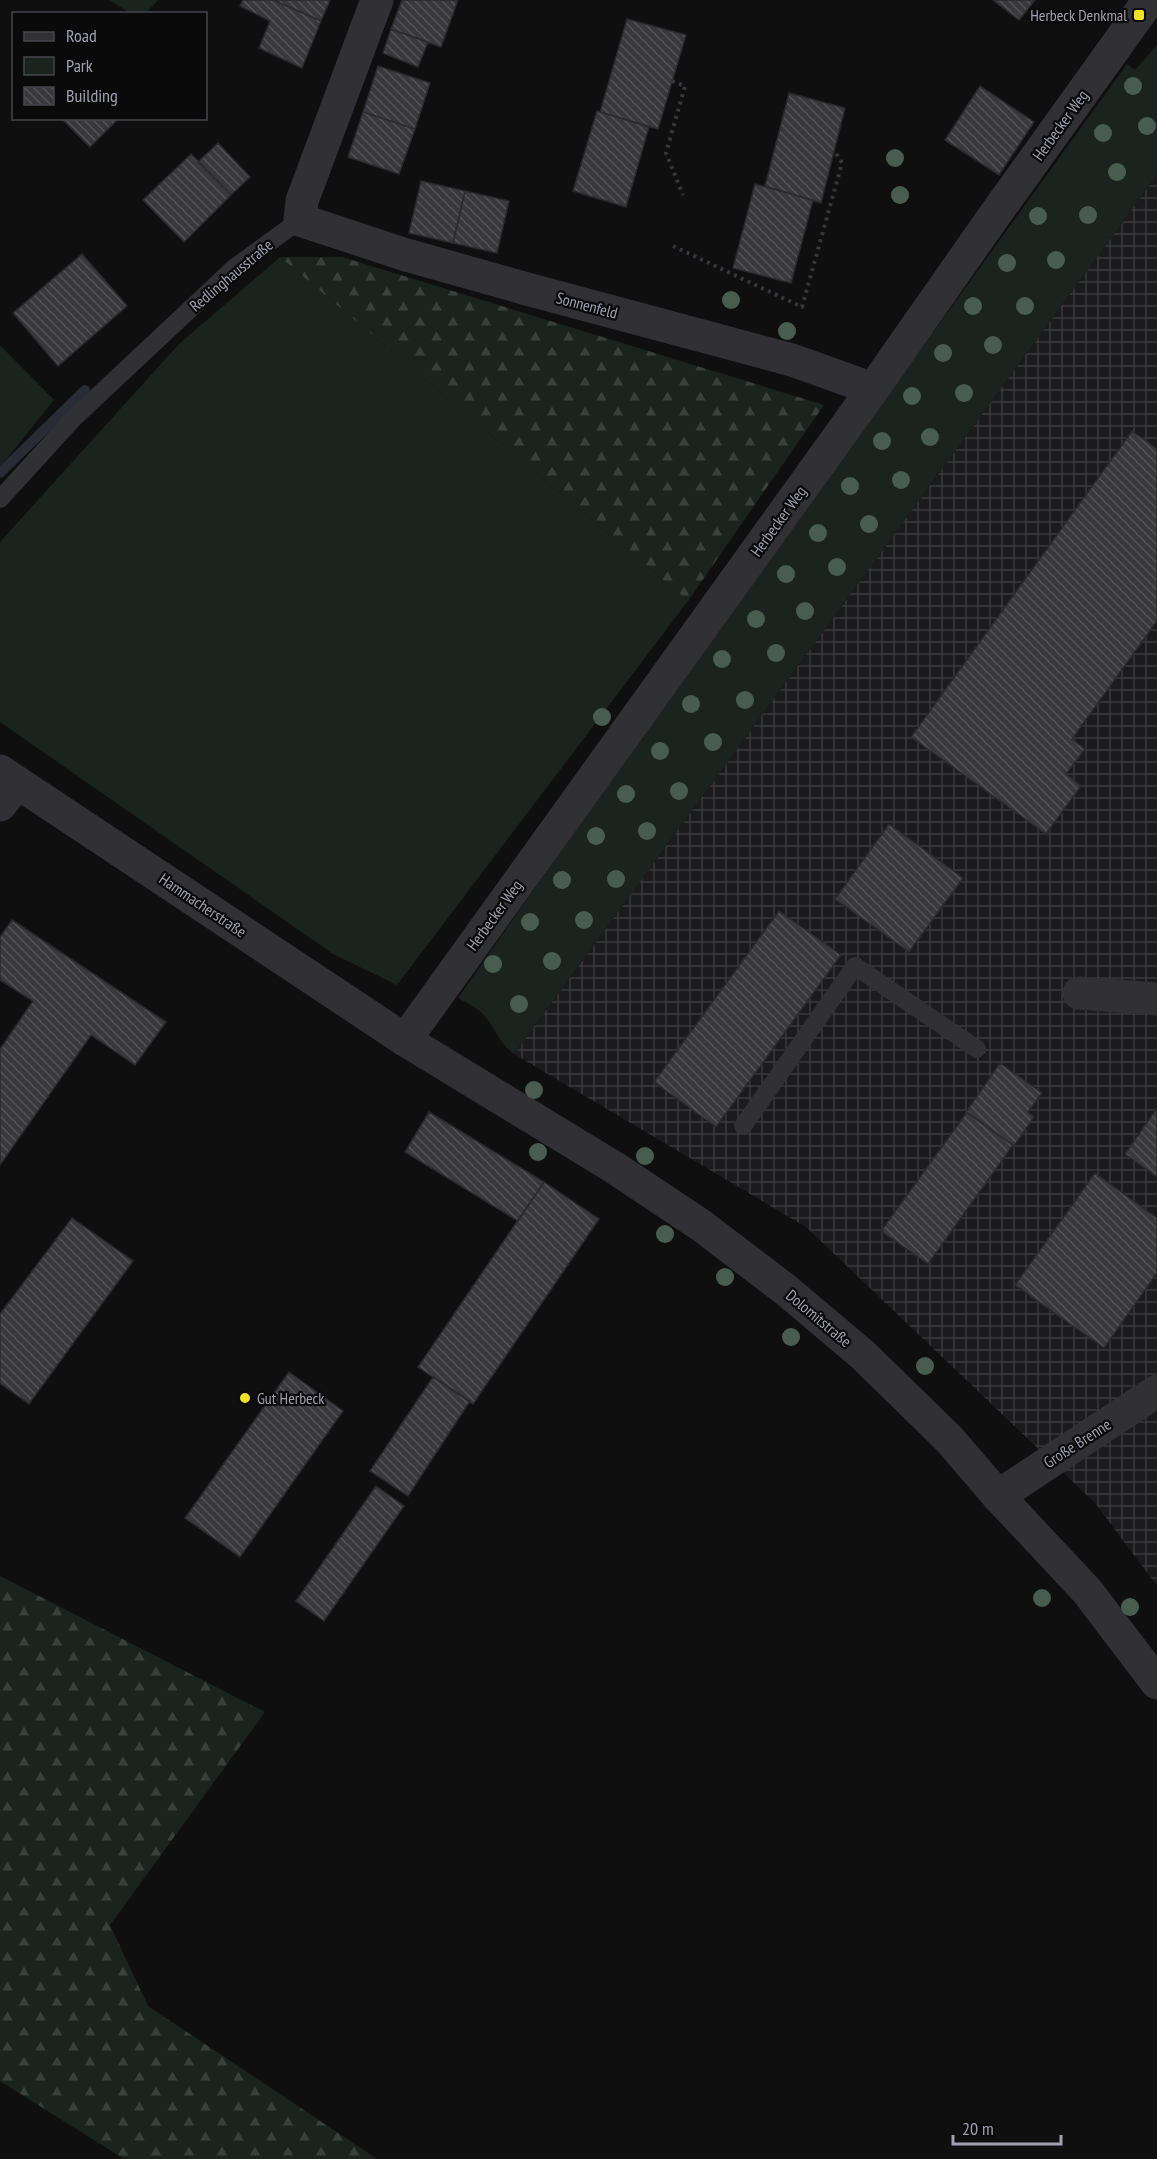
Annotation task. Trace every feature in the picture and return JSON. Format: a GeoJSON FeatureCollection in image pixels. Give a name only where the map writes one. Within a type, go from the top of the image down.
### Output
{"type":"FeatureCollection","features":[{"type":"Feature","properties":{"kind":"street"},"geometry":{"type":"LineString","coordinates":[[300,220],[302,201],[377,0]]}},
{"type":"Feature","properties":{"kind":"street","name":"Herbecker Weg"},"geometry":{"type":"LineString","coordinates":[[405,1040],[873,389],[1149,0]]}},
{"type":"Feature","properties":{"kind":"street","name":"Sonnenfeld"},"geometry":{"type":"LineString","coordinates":[[300,220],[404,254],[792,360],[873,389]]}},
{"type":"Feature","properties":{"kind":"street","name":"Hammacherstraße"},"geometry":{"type":"LineString","coordinates":[[6,786],[405,1040]]}},
{"type":"Feature","properties":{"kind":"street"},"geometry":{"type":"LineString","coordinates":[[1079,993],[1157,999]]}},
{"type":"Feature","properties":{"kind":"street","name":"Dolomitstraße"},"geometry":{"type":"LineString","coordinates":[[405,1040],[625,1175],[702,1226],[786,1290],[872,1364],[949,1439],[998,1496],[1087,1591],[1157,1683]]}},
{"type":"Feature","properties":{"kind":"street","name":"Große Brenne"},"geometry":{"type":"LineString","coordinates":[[998,1496],[1157,1391]]}},
{"type":"Feature","properties":{"kind":"lane","name":"Redlinghausstraße"},"geometry":{"type":"LineString","coordinates":[[0,499],[74,418],[234,268],[300,220]]}},
{"type":"Feature","properties":{"kind":"lane"},"geometry":{"type":"LineString","coordinates":[[743,1126],[855,966],[977,1049]]}},
{"type":"Feature","properties":{"kind":"path"},"geometry":{"type":"LineString","coordinates":[[672,81],[684,86],[666,153],[683,195]]}},
{"type":"Feature","properties":{"kind":"path"},"geometry":{"type":"LineString","coordinates":[[673,246],[802,307],[842,163],[834,150]]}},
{"type":"Feature","properties":{"kind":"shaded area"},"geometry":{"type":"Polygon","coordinates":[[[1157,175],[1157,1586],[1095,1503],[806,1227],[514,1054],[1157,175]]]}},
{"type":"Feature","properties":{"kind":"green space"},"geometry":{"type":"Polygon","coordinates":[[[109,0],[158,0],[147,12],[128,12],[109,0]]]}},
{"type":"Feature","properties":{"kind":"green space"},"geometry":{"type":"Polygon","coordinates":[[[1157,45],[1157,175],[514,1054],[504,1045],[482,1013],[458,998],[634,746],[1127,64],[1135,70],[1157,45]]]}},
{"type":"Feature","properties":{"kind":"green space"},"geometry":{"type":"Polygon","coordinates":[[[280,257],[688,601],[397,985],[333,954],[0,722],[0,542],[179,344],[280,257]]]}},
{"type":"Feature","properties":{"kind":"green space"},"geometry":{"type":"Polygon","coordinates":[[[280,257],[342,257],[824,405],[688,601],[280,257]]]}},
{"type":"Feature","properties":{"kind":"green space"},"geometry":{"type":"Polygon","coordinates":[[[0,345],[54,400],[0,467],[0,345]]]}},
{"type":"Feature","properties":{"kind":"green space"},"geometry":{"type":"Polygon","coordinates":[[[0,1576],[265,1712],[110,1925],[148,2006],[377,2159],[124,2159],[0,2081],[0,1576]]]}},
{"type":"Feature","properties":{"kind":"building"},"geometry":{"type":"Polygon","coordinates":[[[243,0],[273,0],[321,21],[302,68],[259,48],[270,21],[240,6],[243,0]]]}},
{"type":"Feature","properties":{"kind":"building"},"geometry":{"type":"Polygon","coordinates":[[[273,0],[330,0],[321,21],[273,0]]]}},
{"type":"Feature","properties":{"kind":"building"},"geometry":{"type":"Polygon","coordinates":[[[402,0],[458,0],[441,47],[391,29],[402,0]]]}},
{"type":"Feature","properties":{"kind":"building"},"geometry":{"type":"Polygon","coordinates":[[[993,0],[1035,0],[1019,20],[993,0]]]}},
{"type":"Feature","properties":{"kind":"building"},"geometry":{"type":"Polygon","coordinates":[[[627,19],[686,35],[658,129],[600,112],[627,19]]]}},
{"type":"Feature","properties":{"kind":"building"},"geometry":{"type":"Polygon","coordinates":[[[391,29],[428,42],[418,67],[383,53],[391,29]]]}},
{"type":"Feature","properties":{"kind":"building"},"geometry":{"type":"Polygon","coordinates":[[[378,66],[430,83],[415,129],[363,112],[378,66]]]}},
{"type":"Feature","properties":{"kind":"building"},"geometry":{"type":"Polygon","coordinates":[[[980,86],[1034,122],[999,175],[945,140],[980,86]]]}},
{"type":"Feature","properties":{"kind":"building"},"geometry":{"type":"Polygon","coordinates":[[[789,93],[845,108],[821,203],[765,186],[789,93]]]}},
{"type":"Feature","properties":{"kind":"building"},"geometry":{"type":"Polygon","coordinates":[[[597,111],[649,127],[626,207],[573,191],[597,111]]]}},
{"type":"Feature","properties":{"kind":"building"},"geometry":{"type":"Polygon","coordinates":[[[363,112],[415,129],[399,174],[348,157],[363,112]]]}},
{"type":"Feature","properties":{"kind":"building"},"geometry":{"type":"Polygon","coordinates":[[[63,120],[117,120],[90,147],[63,120]]]}},
{"type":"Feature","properties":{"kind":"building"},"geometry":{"type":"Polygon","coordinates":[[[218,143],[250,177],[231,195],[198,162],[218,143]]]}},
{"type":"Feature","properties":{"kind":"building"},"geometry":{"type":"Polygon","coordinates":[[[191,154],[231,195],[184,242],[143,200],[191,154]]]}},
{"type":"Feature","properties":{"kind":"building"},"geometry":{"type":"Polygon","coordinates":[[[421,181],[465,191],[453,243],[409,233],[421,181]]]}},
{"type":"Feature","properties":{"kind":"building"},"geometry":{"type":"Polygon","coordinates":[[[755,184],[813,200],[791,283],[733,268],[755,184]]]}},
{"type":"Feature","properties":{"kind":"building"},"geometry":{"type":"Polygon","coordinates":[[[465,191],[509,201],[497,253],[453,243],[465,191]]]}},
{"type":"Feature","properties":{"kind":"building"},"geometry":{"type":"Polygon","coordinates":[[[82,254],[127,306],[58,366],[13,313],[82,254]]]}},
{"type":"Feature","properties":{"kind":"building"},"geometry":{"type":"Polygon","coordinates":[[[1132,431],[1157,449],[1157,621],[1072,739],[1085,749],[1066,774],[1081,786],[1046,834],[911,737],[1132,431]]]}},
{"type":"Feature","properties":{"kind":"building"},"geometry":{"type":"Polygon","coordinates":[[[889,824],[963,878],[909,952],[835,899],[889,824]]]}},
{"type":"Feature","properties":{"kind":"building"},"geometry":{"type":"Polygon","coordinates":[[[779,911],[841,955],[716,1127],[654,1082],[779,911]]]}},
{"type":"Feature","properties":{"kind":"building"},"geometry":{"type":"Polygon","coordinates":[[[12,920],[166,1022],[135,1065],[91,1035],[0,1165],[0,1049],[33,1001],[0,980],[0,937],[12,920]]]}},
{"type":"Feature","properties":{"kind":"building"},"geometry":{"type":"Polygon","coordinates":[[[1000,1063],[1042,1093],[1028,1112],[1034,1117],[1014,1146],[966,1112],[1000,1063]]]}},
{"type":"Feature","properties":{"kind":"building"},"geometry":{"type":"Polygon","coordinates":[[[1157,1108],[1157,1177],[1125,1154],[1157,1108]]]}},
{"type":"Feature","properties":{"kind":"building"},"geometry":{"type":"Polygon","coordinates":[[[429,1112],[544,1182],[518,1221],[405,1152],[429,1112]]]}},
{"type":"Feature","properties":{"kind":"building"},"geometry":{"type":"Polygon","coordinates":[[[967,1112],[1013,1145],[928,1264],[881,1231],[967,1112]]]}},
{"type":"Feature","properties":{"kind":"building"},"geometry":{"type":"Polygon","coordinates":[[[1095,1173],[1157,1218],[1157,1273],[1104,1348],[1015,1285],[1095,1173]]]}},
{"type":"Feature","properties":{"kind":"building"},"geometry":{"type":"Polygon","coordinates":[[[544,1182],[599,1219],[473,1404],[418,1367],[544,1182]]]}},
{"type":"Feature","properties":{"kind":"building"},"geometry":{"type":"Polygon","coordinates":[[[72,1218],[133,1261],[29,1404],[0,1383],[0,1314],[72,1218]]]}},
{"type":"Feature","properties":{"kind":"building"},"geometry":{"type":"Polygon","coordinates":[[[289,1372],[343,1411],[240,1557],[185,1518],[289,1372]]]}},
{"type":"Feature","properties":{"kind":"building"},"geometry":{"type":"Polygon","coordinates":[[[433,1377],[470,1401],[408,1496],[370,1471],[433,1377]]]}},
{"type":"Feature","properties":{"kind":"building"},"geometry":{"type":"Polygon","coordinates":[[[376,1486],[404,1506],[324,1621],[296,1601],[376,1486]]]}},
{"type":"Feature","properties":{"kind":"waterway"},"geometry":{"type":"LineString","coordinates":[[0,473],[85,390]]}},
{"type":"Feature","properties":{"kind":"place","name":"Herbeck Denkmal"},"geometry":{"type":"Point","coordinates":[1139,15]}},
{"type":"Feature","properties":{"kind":"place","name":"Gut Herbeck"},"geometry":{"type":"Point","coordinates":[245,1398]}}]}
